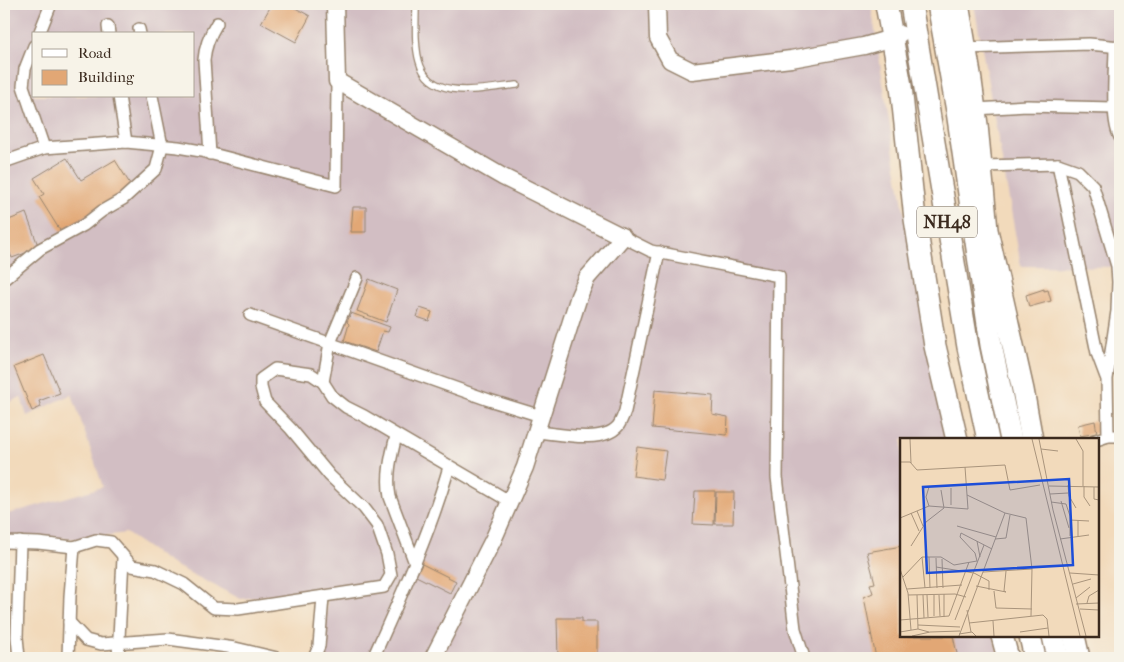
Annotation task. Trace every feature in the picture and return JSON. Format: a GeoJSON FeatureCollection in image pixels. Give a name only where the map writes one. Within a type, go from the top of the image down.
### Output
{"type":"FeatureCollection","features":[{"type":"Feature","properties":{"kind":"highway"},"geometry":{"type":"LineString","coordinates":[[886,4],[896,36],[915,219],[934,336],[957,438]]}},
{"type":"Feature","properties":{"kind":"highway","name":"NH48"},"geometry":{"type":"LineString","coordinates":[[912,4],[968,347],[988,438]]}},
{"type":"Feature","properties":{"kind":"highway","name":"NH48"},"geometry":{"type":"LineString","coordinates":[[938,4],[957,110],[991,345],[1011,438]]}},
{"type":"Feature","properties":{"kind":"highway"},"geometry":{"type":"LineString","coordinates":[[958,4],[957,27],[966,48],[975,109],[987,230],[1023,390],[1032,438]]}},
{"type":"Feature","properties":{"kind":"highway"},"geometry":{"type":"LineString","coordinates":[[1002,637],[1008,658]]}},
{"type":"Feature","properties":{"kind":"highway"},"geometry":{"type":"LineString","coordinates":[[1030,637],[1035,658]]}},
{"type":"Feature","properties":{"kind":"highway"},"geometry":{"type":"LineString","coordinates":[[1053,637],[1058,658]]}},
{"type":"Feature","properties":{"kind":"highway"},"geometry":{"type":"LineString","coordinates":[[1074,637],[1079,658]]}},
{"type":"Feature","properties":{"kind":"street"},"geometry":{"type":"LineString","coordinates":[[40,32],[51,4]]}},
{"type":"Feature","properties":{"kind":"street"},"geometry":{"type":"LineString","coordinates":[[4,162],[44,148],[126,142],[178,146],[336,186],[337,81],[335,4]]}},
{"type":"Feature","properties":{"kind":"street"},"geometry":{"type":"LineString","coordinates":[[657,4],[658,38],[670,60],[692,72],[791,59],[864,46],[896,36]]}},
{"type":"Feature","properties":{"kind":"street"},"geometry":{"type":"LineString","coordinates":[[210,154],[204,60],[208,38],[217,23]]}},
{"type":"Feature","properties":{"kind":"street"},"geometry":{"type":"LineString","coordinates":[[966,48],[1089,44],[1118,47],[1114,108],[1117,132],[1120,138]]}},
{"type":"Feature","properties":{"kind":"street"},"geometry":{"type":"LineString","coordinates":[[32,51],[25,69],[23,86],[44,148]]}},
{"type":"Feature","properties":{"kind":"street"},"geometry":{"type":"LineString","coordinates":[[337,81],[503,177],[651,251],[779,276],[777,477],[794,629],[804,658]]}},
{"type":"Feature","properties":{"kind":"street"},"geometry":{"type":"LineString","coordinates":[[119,98],[126,142]]}},
{"type":"Feature","properties":{"kind":"street"},"geometry":{"type":"LineString","coordinates":[[4,279],[40,249],[84,225],[102,211],[123,199],[156,169],[162,146],[152,98]]}},
{"type":"Feature","properties":{"kind":"street"},"geometry":{"type":"LineString","coordinates":[[975,109],[1027,106],[1114,108]]}},
{"type":"Feature","properties":{"kind":"street"},"geometry":{"type":"LineString","coordinates":[[981,166],[1058,164],[1078,171],[1092,186],[1116,266],[1119,311],[1107,379],[1108,436]]}},
{"type":"Feature","properties":{"kind":"street"},"geometry":{"type":"LineString","coordinates":[[1058,164],[1097,353],[1107,379]]}},
{"type":"Feature","properties":{"kind":"street"},"geometry":{"type":"LineString","coordinates":[[433,658],[494,538],[509,501],[526,467],[578,296],[587,278],[623,237]]}},
{"type":"Feature","properties":{"kind":"street"},"geometry":{"type":"LineString","coordinates":[[250,315],[490,400],[539,424],[597,436],[611,432],[619,425],[625,411],[660,252]]}},
{"type":"Feature","properties":{"kind":"street"},"geometry":{"type":"LineString","coordinates":[[323,382],[330,343],[357,278]]}},
{"type":"Feature","properties":{"kind":"street"},"geometry":{"type":"LineString","coordinates":[[4,542],[38,542],[74,547],[96,540],[110,542],[132,566],[155,570],[184,584],[214,608],[238,609],[384,587],[391,575],[387,554],[377,525],[364,508],[330,476],[291,429],[265,402],[261,388],[261,379],[275,369],[311,374],[323,382],[332,396],[346,407],[509,501]]}},
{"type":"Feature","properties":{"kind":"street"},"geometry":{"type":"LineString","coordinates":[[396,436],[388,476],[388,486],[390,497],[415,563]]}},
{"type":"Feature","properties":{"kind":"street"},"geometry":{"type":"LineString","coordinates":[[1099,439],[1108,436],[1120,436]]}},
{"type":"Feature","properties":{"kind":"street"},"geometry":{"type":"LineString","coordinates":[[373,658],[438,506],[449,467]]}},
{"type":"Feature","properties":{"kind":"street"},"geometry":{"type":"LineString","coordinates":[[20,542],[17,636],[20,658]]}},
{"type":"Feature","properties":{"kind":"street"},"geometry":{"type":"LineString","coordinates":[[68,658],[74,547]]}},
{"type":"Feature","properties":{"kind":"street"},"geometry":{"type":"LineString","coordinates":[[118,658],[123,558]]}},
{"type":"Feature","properties":{"kind":"street"},"geometry":{"type":"LineString","coordinates":[[314,658],[319,646],[323,597]]}},
{"type":"Feature","properties":{"kind":"street"},"geometry":{"type":"LineString","coordinates":[[69,622],[86,640],[101,644],[168,639],[235,648],[277,658]]}},
{"type":"Feature","properties":{"kind":"lane"},"geometry":{"type":"LineString","coordinates":[[416,4],[419,61],[423,73],[430,81],[442,88],[461,90],[517,85]]}},
{"type":"Feature","properties":{"kind":"shaded area"},"geometry":{"type":"Polygon","coordinates":[[[4,4],[871,4],[895,161],[914,266],[952,438],[900,438],[900,637],[994,637],[999,658],[323,658],[328,588],[241,599],[170,563],[126,533],[79,539],[4,536],[4,515],[103,487],[72,394],[27,416],[21,397],[4,405],[4,4]]]}},
{"type":"Feature","properties":{"kind":"shaded area"},"geometry":{"type":"Polygon","coordinates":[[[974,4],[1120,4],[1120,267],[1021,266],[974,4]]]}},
{"type":"Feature","properties":{"kind":"building"},"geometry":{"type":"Polygon","coordinates":[[[272,4],[288,4],[310,16],[296,42],[261,23],[272,4]]]}},
{"type":"Feature","properties":{"kind":"building"},"geometry":{"type":"Polygon","coordinates":[[[67,158],[81,180],[115,160],[132,187],[61,232],[39,197],[44,194],[34,178],[67,158]]]}},
{"type":"Feature","properties":{"kind":"building"},"geometry":{"type":"Polygon","coordinates":[[[353,207],[366,207],[366,232],[351,232],[353,207]]]}},
{"type":"Feature","properties":{"kind":"building"},"geometry":{"type":"Polygon","coordinates":[[[26,213],[39,248],[12,258],[4,239],[4,222],[26,213]]]}},
{"type":"Feature","properties":{"kind":"building"},"geometry":{"type":"Polygon","coordinates":[[[369,279],[397,290],[386,322],[357,311],[369,279]]]}},
{"type":"Feature","properties":{"kind":"building"},"geometry":{"type":"Polygon","coordinates":[[[1044,289],[1044,291],[1048,290],[1051,301],[1029,307],[1026,295],[1044,289]]]}},
{"type":"Feature","properties":{"kind":"building"},"geometry":{"type":"Polygon","coordinates":[[[420,308],[432,312],[429,321],[417,317],[420,308]]]}},
{"type":"Feature","properties":{"kind":"building"},"geometry":{"type":"Polygon","coordinates":[[[351,313],[390,327],[388,332],[383,331],[376,352],[344,341],[349,324],[347,322],[351,313]]]}},
{"type":"Feature","properties":{"kind":"building"},"geometry":{"type":"Polygon","coordinates":[[[44,355],[60,393],[39,401],[41,407],[32,411],[14,367],[44,355]]]}},
{"type":"Feature","properties":{"kind":"building"},"geometry":{"type":"Polygon","coordinates":[[[655,390],[713,395],[712,414],[728,417],[727,435],[652,428],[655,390]]]}},
{"type":"Feature","properties":{"kind":"building"},"geometry":{"type":"Polygon","coordinates":[[[1095,421],[1097,433],[1080,436],[1078,425],[1095,421]]]}},
{"type":"Feature","properties":{"kind":"building"},"geometry":{"type":"Polygon","coordinates":[[[637,447],[666,451],[662,480],[633,476],[637,447]]]}},
{"type":"Feature","properties":{"kind":"building"},"geometry":{"type":"Polygon","coordinates":[[[695,491],[715,491],[714,525],[693,524],[695,491]]]}},
{"type":"Feature","properties":{"kind":"building"},"geometry":{"type":"Polygon","coordinates":[[[716,492],[734,492],[733,524],[715,524],[716,492]]]}},
{"type":"Feature","properties":{"kind":"building"},"geometry":{"type":"Polygon","coordinates":[[[900,546],[900,637],[953,637],[958,658],[876,658],[864,597],[873,593],[870,584],[875,583],[867,552],[900,546]]]}},
{"type":"Feature","properties":{"kind":"building"},"geometry":{"type":"Polygon","coordinates":[[[422,564],[456,581],[450,593],[416,576],[422,564]]]}},
{"type":"Feature","properties":{"kind":"building"},"geometry":{"type":"Polygon","coordinates":[[[557,618],[582,618],[582,622],[597,622],[597,658],[558,658],[557,618]]]}}]}
